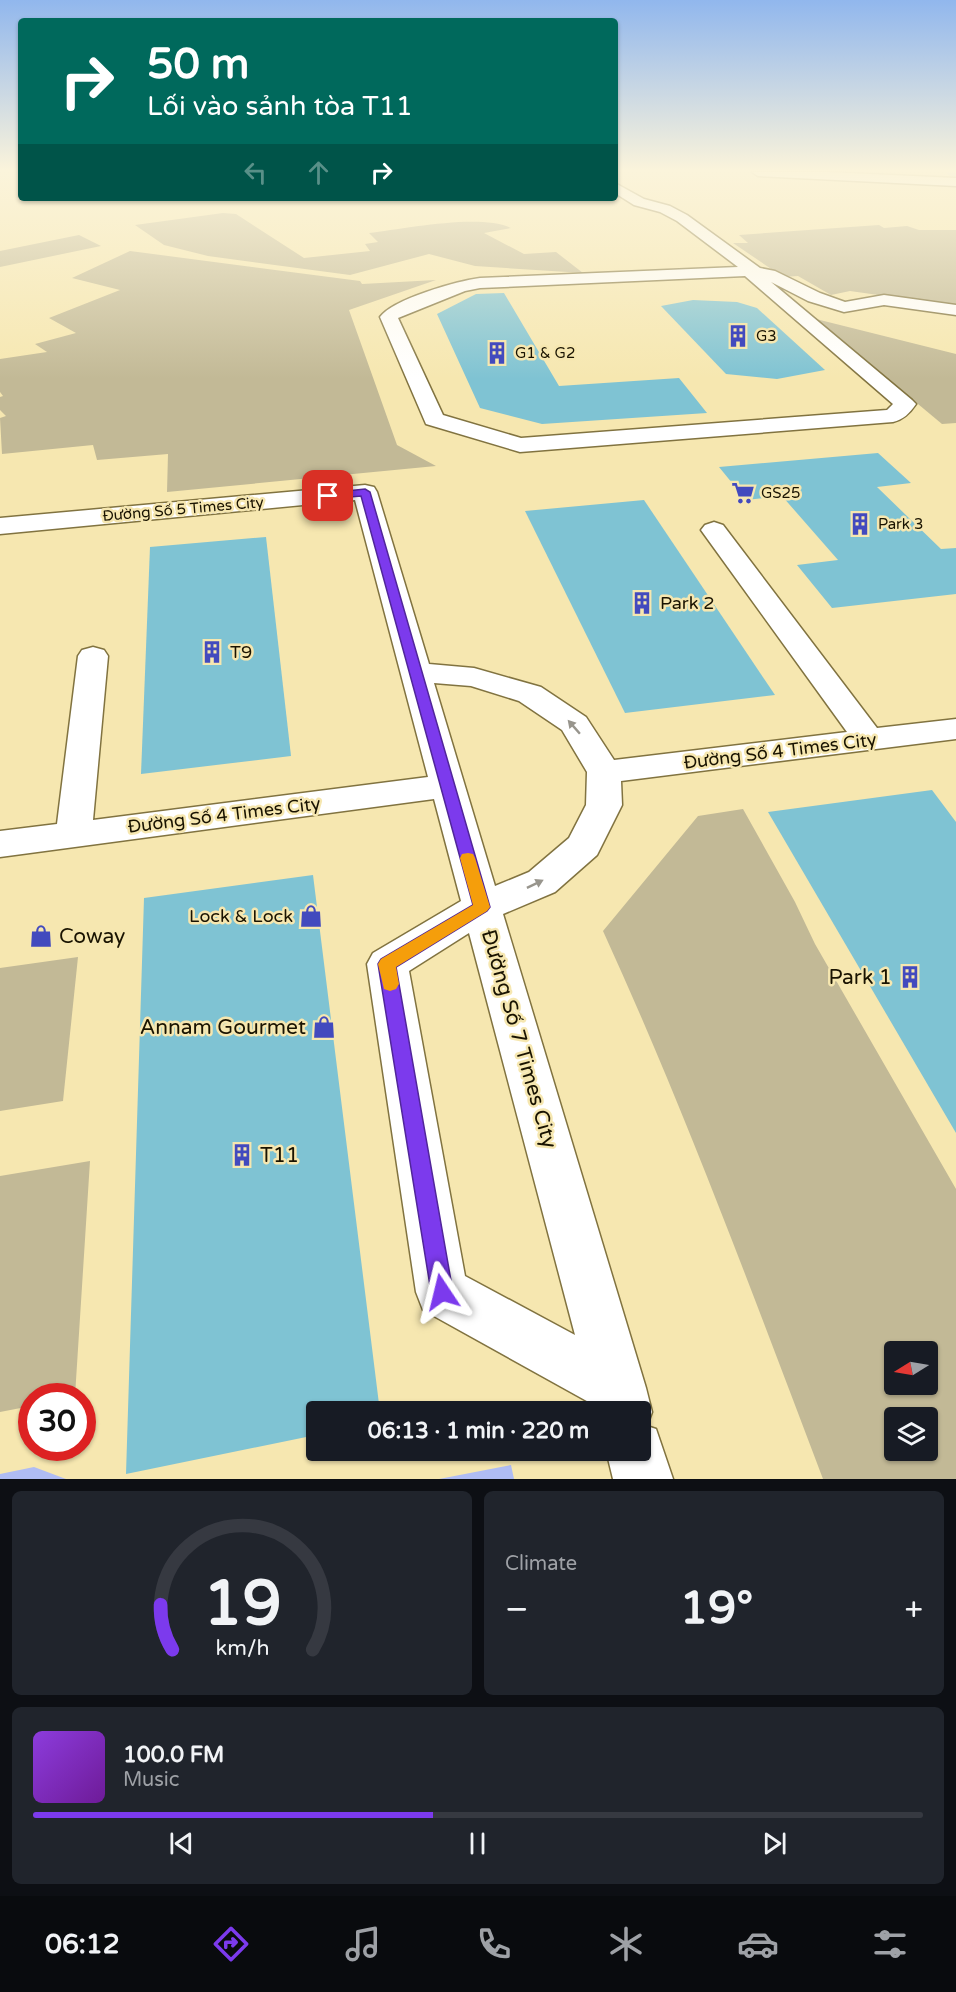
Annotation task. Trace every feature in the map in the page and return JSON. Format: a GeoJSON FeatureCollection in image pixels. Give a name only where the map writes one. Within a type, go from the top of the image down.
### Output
{"type":"FeatureCollection","features":[{"type":"Feature","properties":{"kind":"street"},"geometry":{"type":"LineString","coordinates":[[713,241],[754,271]]}},
{"type":"Feature","properties":{"kind":"street"},"geometry":{"type":"LineString","coordinates":[[754,271],[753,276],[905,404],[893,416],[520,445],[434,419],[389,317],[395,311],[461,286],[480,283],[754,271],[769,275],[837,306],[851,308],[875,300],[884,300],[956,310]]}},
{"type":"Feature","properties":{"kind":"street","name":"Đường Số 5 Times City"},"geometry":{"type":"LineString","coordinates":[[0,526],[365,492]]}},
{"type":"Feature","properties":{"kind":"street","name":"Đường Số 7 Times City"},"geometry":{"type":"LineString","coordinates":[[365,492],[621,1400]]}},
{"type":"Feature","properties":{"kind":"street"},"geometry":{"type":"LineString","coordinates":[[714,530],[869,740]]}},
{"type":"Feature","properties":{"kind":"street"},"geometry":{"type":"LineString","coordinates":[[74,834],[93,657]]}},
{"type":"Feature","properties":{"kind":"street"},"geometry":{"type":"LineString","coordinates":[[416,672],[474,677],[530,694],[575,724],[604,772],[604,805],[584,846],[542,882],[482,907],[387,964],[442,1292],[621,1400]]}},
{"type":"Feature","properties":{"kind":"street","name":"Đường Số 4 Times City"},"geometry":{"type":"LineString","coordinates":[[604,772],[869,740],[952,734]]}},
{"type":"Feature","properties":{"kind":"street","name":"Đường Số 4 Times City"},"geometry":{"type":"LineString","coordinates":[[0,844],[447,786]]}},
{"type":"Feature","properties":{"kind":"street"},"geometry":{"type":"LineString","coordinates":[[638,1461],[643,1479]]}},
{"type":"Feature","properties":{"kind":"shaded area"},"geometry":{"type":"Polygon","coordinates":[[[49,241],[91,241],[101,246],[0,267],[0,251],[49,241]]]}},
{"type":"Feature","properties":{"kind":"shaded area"},"geometry":{"type":"Polygon","coordinates":[[[158,241],[278,241],[304,258],[370,251],[365,244],[377,241],[499,241],[524,254],[556,252],[583,273],[475,266],[429,254],[350,275],[208,256],[164,245],[158,241]]]}},
{"type":"Feature","properties":{"kind":"shaded area"},"geometry":{"type":"Polygon","coordinates":[[[746,241],[956,241],[956,306],[850,291],[831,295],[798,276],[783,277],[733,243],[748,243],[746,241]]]}},
{"type":"Feature","properties":{"kind":"shaded area"},"geometry":{"type":"Polygon","coordinates":[[[130,251],[360,281],[362,284],[436,280],[349,310],[397,445],[436,466],[167,492],[168,454],[97,460],[93,445],[2,454],[0,418],[6,416],[0,410],[0,397],[3,396],[0,392],[0,359],[47,352],[35,344],[76,333],[49,318],[120,290],[72,278],[130,251]]]}},
{"type":"Feature","properties":{"kind":"shaded area"},"geometry":{"type":"Polygon","coordinates":[[[816,319],[956,354],[956,423],[942,424],[816,319]]]}},
{"type":"Feature","properties":{"kind":"shaded area"},"geometry":{"type":"Polygon","coordinates":[[[743,809],[795,902],[815,944],[956,1189],[956,1479],[823,1479],[690,1135],[603,931],[698,816],[743,809]]]}},
{"type":"Feature","properties":{"kind":"shaded area"},"geometry":{"type":"Polygon","coordinates":[[[78,957],[63,1101],[0,1111],[0,968],[78,957]]]}},
{"type":"Feature","properties":{"kind":"shaded area"},"geometry":{"type":"Polygon","coordinates":[[[90,1161],[76,1383],[18,1383],[18,1409],[0,1412],[0,1176],[90,1161]]]}},
{"type":"Feature","properties":{"kind":"water"},"geometry":{"type":"Polygon","coordinates":[[[511,1465],[514,1479],[439,1479],[511,1465]]]}},
{"type":"Feature","properties":{"kind":"water"},"geometry":{"type":"Polygon","coordinates":[[[34,1467],[66,1479],[0,1479],[0,1474],[34,1467]]]}},
{"type":"Feature","properties":{"kind":"building","name":"G1 & G2"},"geometry":{"type":"Polygon","coordinates":[[[504,293],[559,386],[679,378],[707,413],[542,424],[480,408],[437,314],[476,294],[504,293]]]}},
{"type":"Feature","properties":{"kind":"building","name":"G3"},"geometry":{"type":"Polygon","coordinates":[[[693,300],[737,302],[757,308],[825,370],[777,379],[726,374],[661,306],[693,300]]]}},
{"type":"Feature","properties":{"kind":"building","name":"Park 3"},"geometry":{"type":"Polygon","coordinates":[[[878,453],[911,483],[877,487],[941,549],[956,548],[956,594],[832,608],[797,565],[838,560],[782,496],[746,500],[719,467],[878,453]]]}},
{"type":"Feature","properties":{"kind":"building","name":"Park 2"},"geometry":{"type":"Polygon","coordinates":[[[644,500],[775,695],[625,713],[525,511],[644,500]]]}},
{"type":"Feature","properties":{"kind":"building","name":"T9"},"geometry":{"type":"Polygon","coordinates":[[[266,537],[291,756],[141,774],[150,547],[266,537]]]}},
{"type":"Feature","properties":{"kind":"building","name":"Park 1"},"geometry":{"type":"Polygon","coordinates":[[[932,790],[956,822],[956,1133],[768,812],[932,790]]]}},
{"type":"Feature","properties":{"kind":"building","name":"T11"},"geometry":{"type":"Polygon","coordinates":[[[313,875],[379,1401],[306,1401],[306,1437],[126,1474],[144,898],[313,875]]]}},
{"type":"Feature","properties":{"kind":"slow traffic"},"geometry":{"type":"LineString","coordinates":[[390,984],[387,964],[482,907],[468,858]]}},
{"type":"Feature","properties":{"kind":"place","name":"G3"},"geometry":{"type":"Point","coordinates":[738,336]}},
{"type":"Feature","properties":{"kind":"place","name":"G1 & G2"},"geometry":{"type":"Point","coordinates":[497,353]}},
{"type":"Feature","properties":{"kind":"place","name":"GS25"},"geometry":{"type":"Point","coordinates":[743,493]}},
{"type":"Feature","properties":{"kind":"place","name":"Park 3"},"geometry":{"type":"Point","coordinates":[860,524]}},
{"type":"Feature","properties":{"kind":"place","name":"Park 2"},"geometry":{"type":"Point","coordinates":[642,603]}},
{"type":"Feature","properties":{"kind":"place","name":"T9"},"geometry":{"type":"Point","coordinates":[212,652]}},
{"type":"Feature","properties":{"kind":"place","name":"Lock & Lock"},"geometry":{"type":"Point","coordinates":[311,916]}},
{"type":"Feature","properties":{"kind":"place","name":"Coway"},"geometry":{"type":"Point","coordinates":[41,936]}},
{"type":"Feature","properties":{"kind":"place","name":"Park 1"},"geometry":{"type":"Point","coordinates":[910,977]}},
{"type":"Feature","properties":{"kind":"place","name":"Annam Gourmet"},"geometry":{"type":"Point","coordinates":[324,1027]}},
{"type":"Feature","properties":{"kind":"place","name":"T11"},"geometry":{"type":"Point","coordinates":[242,1155]}},
{"type":"Feature","properties":{"kind":"route"},"geometry":{"type":"LineString","coordinates":[[328,496],[365,492],[482,907],[387,964],[442,1292]]}}]}
